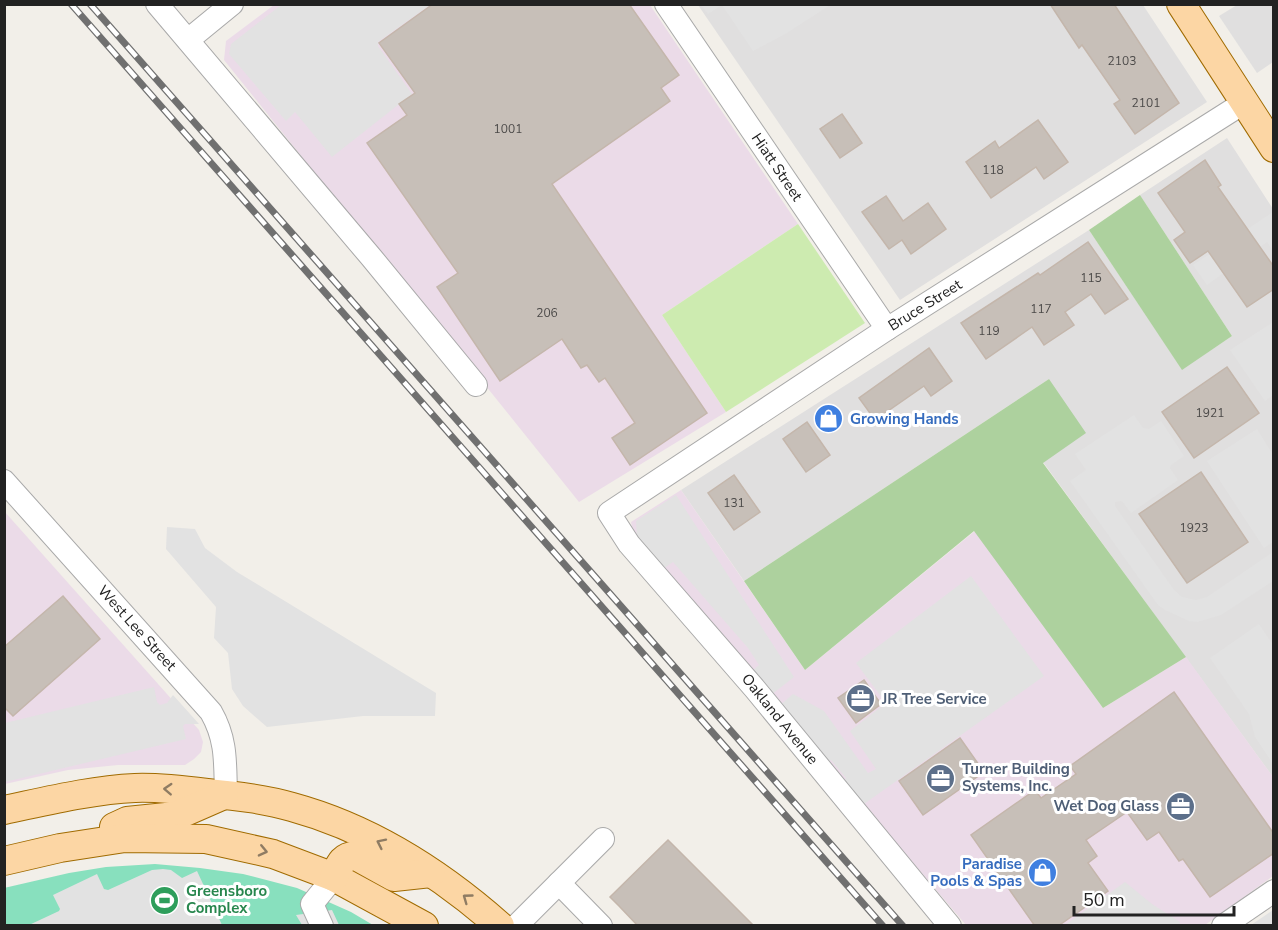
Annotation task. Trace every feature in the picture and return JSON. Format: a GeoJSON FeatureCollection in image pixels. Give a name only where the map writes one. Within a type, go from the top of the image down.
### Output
{"type":"FeatureCollection","features":[{"type":"Feature","properties":{"kind":"main road"},"geometry":{"type":"LineString","coordinates":[[1186,6],[1274,148]]}},
{"type":"Feature","properties":{"kind":"main road"},"geometry":{"type":"LineString","coordinates":[[4,810],[77,795],[134,788],[226,795],[292,807],[336,822],[397,851],[471,901],[500,926]]}},
{"type":"Feature","properties":{"kind":"main road"},"geometry":{"type":"LineString","coordinates":[[60,848],[127,821],[176,816],[226,795]]}},
{"type":"Feature","properties":{"kind":"main road"},"geometry":{"type":"LineString","coordinates":[[4,861],[60,848],[124,838],[206,839],[273,854],[334,877],[423,925]]}},
{"type":"Feature","properties":{"kind":"main road"},"geometry":{"type":"LineString","coordinates":[[334,877],[343,859],[350,855],[394,877],[431,873]]}},
{"type":"Feature","properties":{"kind":"street"},"geometry":{"type":"LineString","coordinates":[[157,4],[476,385]]}},
{"type":"Feature","properties":{"kind":"street"},"geometry":{"type":"LineString","coordinates":[[188,40],[232,4]]}},
{"type":"Feature","properties":{"kind":"street","name":"Hiatt Street"},"geometry":{"type":"LineString","coordinates":[[666,4],[887,329]]}},
{"type":"Feature","properties":{"kind":"street","name":"Bruce Street"},"geometry":{"type":"LineString","coordinates":[[609,513],[887,329],[1245,102]]}},
{"type":"Feature","properties":{"kind":"street","name":"West Lee Street"},"geometry":{"type":"LineString","coordinates":[[4,481],[212,712],[224,742],[226,795]]}},
{"type":"Feature","properties":{"kind":"street","name":"Oakland Avenue"},"geometry":{"type":"LineString","coordinates":[[609,513],[629,544],[756,689],[950,926]]}},
{"type":"Feature","properties":{"kind":"street"},"geometry":{"type":"LineString","coordinates":[[516,926],[603,839]]}},
{"type":"Feature","properties":{"kind":"street"},"geometry":{"type":"LineString","coordinates":[[322,926],[312,904],[334,877]]}},
{"type":"Feature","properties":{"kind":"street"},"geometry":{"type":"LineString","coordinates":[[559,883],[602,926]]}},
{"type":"Feature","properties":{"kind":"street"},"geometry":{"type":"LineString","coordinates":[[1222,926],[1274,891]]}},
{"type":"Feature","properties":{"kind":"shaded area"},"geometry":{"type":"Polygon","coordinates":[[[274,5],[650,5],[798,224],[662,315],[726,412],[579,502],[224,60],[226,41],[274,5]]]}},
{"type":"Feature","properties":{"kind":"shaded area"},"geometry":{"type":"Polygon","coordinates":[[[281,5],[430,5],[378,42],[378,46],[412,94],[332,157],[295,112],[286,121],[229,54],[231,44],[281,5]]]}},
{"type":"Feature","properties":{"kind":"shaded area"},"geometry":{"type":"Polygon","coordinates":[[[698,5],[1143,5],[1207,102],[900,300],[698,5]]]}},
{"type":"Feature","properties":{"kind":"shaded area"},"geometry":{"type":"Polygon","coordinates":[[[701,5],[722,5],[708,14],[701,5]]]}},
{"type":"Feature","properties":{"kind":"shaded area"},"geometry":{"type":"Polygon","coordinates":[[[722,5],[830,5],[787,33],[753,51],[722,5]]]}},
{"type":"Feature","properties":{"kind":"shaded area"},"geometry":{"type":"Polygon","coordinates":[[[1237,5],[1273,5],[1273,62],[1257,73],[1219,16],[1237,5]]]}},
{"type":"Feature","properties":{"kind":"shaded area"},"geometry":{"type":"Polygon","coordinates":[[[1227,138],[1273,209],[1273,777],[1043,462],[1049,379],[744,581],[681,490],[1089,230],[1182,369],[1232,336],[1140,195],[1227,138]]]}},
{"type":"Feature","properties":{"kind":"shaded area"},"geometry":{"type":"Polygon","coordinates":[[[1273,212],[1273,251],[1267,242],[1207,285],[1193,265],[1273,212]]]}},
{"type":"Feature","properties":{"kind":"shaded area"},"geometry":{"type":"Polygon","coordinates":[[[1273,322],[1273,395],[1265,401],[1230,350],[1273,322]]]}},
{"type":"Feature","properties":{"kind":"shaded area"},"geometry":{"type":"Polygon","coordinates":[[[1134,415],[1143,428],[1149,429],[1161,421],[1184,456],[1170,468],[1178,480],[1131,513],[1122,501],[1115,502],[1115,506],[1174,590],[1182,597],[1196,600],[1207,597],[1273,552],[1273,581],[1221,615],[1197,622],[1189,621],[1158,605],[1070,481],[1086,470],[1075,454],[1134,415]]]}},
{"type":"Feature","properties":{"kind":"shaded area"},"geometry":{"type":"Polygon","coordinates":[[[1257,429],[1273,455],[1273,542],[1264,548],[1207,461],[1257,429]]]}},
{"type":"Feature","properties":{"kind":"shaded area"},"geometry":{"type":"Polygon","coordinates":[[[681,490],[805,670],[975,531],[1103,708],[1186,657],[1273,777],[1273,876],[1205,925],[966,925],[634,536],[631,522],[681,490]]]}},
{"type":"Feature","properties":{"kind":"shaded area"},"geometry":{"type":"Polygon","coordinates":[[[676,495],[794,677],[771,695],[751,672],[759,665],[748,648],[673,562],[663,569],[637,539],[636,521],[676,495]]]}},
{"type":"Feature","properties":{"kind":"shaded area"},"geometry":{"type":"Polygon","coordinates":[[[4,511],[199,730],[203,742],[201,752],[194,759],[185,765],[118,765],[68,770],[5,784],[4,511]]]}},
{"type":"Feature","properties":{"kind":"shaded area"},"geometry":{"type":"Polygon","coordinates":[[[167,527],[195,529],[205,548],[237,572],[436,693],[435,716],[363,716],[267,727],[243,706],[232,689],[228,653],[214,638],[216,607],[166,549],[167,527]]]}},
{"type":"Feature","properties":{"kind":"shaded area"},"geometry":{"type":"Polygon","coordinates":[[[971,576],[1044,676],[864,804],[844,781],[846,778],[831,760],[827,763],[779,706],[793,694],[824,711],[868,773],[876,769],[850,731],[886,703],[856,663],[971,576]]]}},
{"type":"Feature","properties":{"kind":"shaded area"},"geometry":{"type":"Polygon","coordinates":[[[1259,624],[1273,645],[1273,764],[1255,737],[1249,714],[1210,658],[1259,624]]]}},
{"type":"Feature","properties":{"kind":"shaded area"},"geometry":{"type":"Polygon","coordinates":[[[154,687],[157,702],[160,705],[167,703],[173,695],[199,724],[183,726],[186,739],[5,782],[5,723],[154,687]]]}},
{"type":"Feature","properties":{"kind":"shaded area"},"geometry":{"type":"Polygon","coordinates":[[[152,870],[171,870],[182,878],[197,871],[222,925],[29,925],[59,911],[53,895],[97,874],[104,889],[108,890],[152,870]]]}},
{"type":"Feature","properties":{"kind":"shaded area"},"geometry":{"type":"Polygon","coordinates":[[[1125,882],[1152,904],[1180,922],[1179,925],[1065,925],[1125,882]]]}},
{"type":"Feature","properties":{"kind":"shaded area"},"geometry":{"type":"Polygon","coordinates":[[[332,910],[339,925],[302,925],[296,915],[332,910]]]}},
{"type":"Feature","properties":{"kind":"shaded area"},"geometry":{"type":"Polygon","coordinates":[[[1273,910],[1273,925],[1251,925],[1273,910]]]}},
{"type":"Feature","properties":{"kind":"green space"},"geometry":{"type":"Polygon","coordinates":[[[1140,195],[1232,336],[1182,370],[1089,230],[1140,195]]]}},
{"type":"Feature","properties":{"kind":"green space"},"geometry":{"type":"Polygon","coordinates":[[[798,224],[865,323],[726,412],[662,315],[798,224]]]}},
{"type":"Feature","properties":{"kind":"green space"},"geometry":{"type":"Polygon","coordinates":[[[1049,379],[1086,433],[1043,463],[1186,657],[1103,708],[974,531],[805,670],[744,581],[1049,379]]]}},
{"type":"Feature","properties":{"kind":"green space","name":"Greensboro Complex"},"geometry":{"type":"Polygon","coordinates":[[[155,864],[243,874],[297,888],[351,912],[373,925],[5,925],[4,888],[106,867],[155,864]]]}},
{"type":"Feature","properties":{"kind":"building"},"geometry":{"type":"Polygon","coordinates":[[[433,4],[629,4],[679,75],[661,88],[670,101],[552,184],[707,413],[630,465],[612,438],[635,423],[605,378],[599,382],[587,365],[581,368],[562,339],[500,381],[437,287],[458,273],[367,143],[407,115],[399,104],[415,93],[379,43],[433,4]]]}},
{"type":"Feature","properties":{"kind":"building"},"geometry":{"type":"Polygon","coordinates":[[[1050,4],[1114,4],[1179,103],[1135,134],[1114,104],[1120,100],[1082,45],[1079,48],[1050,4]]]}},
{"type":"Feature","properties":{"kind":"building"},"geometry":{"type":"Polygon","coordinates":[[[842,114],[862,143],[840,158],[820,129],[842,114]]]}},
{"type":"Feature","properties":{"kind":"building"},"geometry":{"type":"Polygon","coordinates":[[[1038,120],[1068,162],[1044,179],[1036,167],[991,198],[966,162],[995,141],[999,148],[1038,120]]]}},
{"type":"Feature","properties":{"kind":"building"},"geometry":{"type":"Polygon","coordinates":[[[1205,160],[1221,185],[1218,187],[1274,267],[1274,289],[1247,307],[1208,251],[1190,263],[1174,240],[1185,232],[1158,193],[1205,160]]]}},
{"type":"Feature","properties":{"kind":"building"},"geometry":{"type":"Polygon","coordinates":[[[886,196],[903,221],[928,203],[946,229],[911,254],[902,240],[889,249],[862,212],[886,196]]]}},
{"type":"Feature","properties":{"kind":"building"},"geometry":{"type":"Polygon","coordinates":[[[1088,242],[1128,299],[1105,314],[1091,294],[1065,312],[1074,325],[1044,345],[1032,327],[986,359],[961,323],[1038,273],[1040,275],[1088,242]]]}},
{"type":"Feature","properties":{"kind":"building"},"geometry":{"type":"Polygon","coordinates":[[[929,348],[952,381],[931,396],[924,386],[875,420],[859,398],[929,348]]]}},
{"type":"Feature","properties":{"kind":"building"},"geometry":{"type":"Polygon","coordinates":[[[1227,367],[1259,413],[1194,458],[1162,412],[1227,367]]]}},
{"type":"Feature","properties":{"kind":"building"},"geometry":{"type":"Polygon","coordinates":[[[807,422],[830,455],[806,472],[783,439],[807,422]]]}},
{"type":"Feature","properties":{"kind":"building"},"geometry":{"type":"Polygon","coordinates":[[[1201,472],[1248,542],[1187,583],[1139,514],[1201,472]]]}},
{"type":"Feature","properties":{"kind":"building"},"geometry":{"type":"Polygon","coordinates":[[[734,475],[760,512],[734,530],[708,493],[734,475]]]}},
{"type":"Feature","properties":{"kind":"building"},"geometry":{"type":"Polygon","coordinates":[[[63,596],[100,639],[13,716],[4,707],[4,647],[63,596]]]}},
{"type":"Feature","properties":{"kind":"building"},"geometry":{"type":"Polygon","coordinates":[[[864,680],[881,704],[856,723],[838,698],[864,680]]]}},
{"type":"Feature","properties":{"kind":"building"},"geometry":{"type":"Polygon","coordinates":[[[1174,692],[1274,834],[1274,853],[1210,897],[1183,859],[1179,861],[1159,832],[1147,840],[1127,812],[1086,840],[1097,856],[1088,863],[1108,891],[1058,926],[1035,926],[971,835],[1035,790],[1041,798],[1076,774],[1070,766],[1174,692]]]}},
{"type":"Feature","properties":{"kind":"building"},"geometry":{"type":"Polygon","coordinates":[[[960,738],[984,772],[923,815],[899,781],[960,738]]]}},
{"type":"Feature","properties":{"kind":"building"},"geometry":{"type":"Polygon","coordinates":[[[668,840],[754,926],[638,926],[610,897],[668,840]]]}},
{"type":"Feature","properties":{"kind":"railway"},"geometry":{"type":"LineString","coordinates":[[71,4],[883,926]]}},
{"type":"Feature","properties":{"kind":"railway"},"geometry":{"type":"LineString","coordinates":[[90,4],[903,926]]}},
{"type":"Feature","properties":{"kind":"place","name":"Growing Hands"},"geometry":{"type":"Point","coordinates":[829,419]}},
{"type":"Feature","properties":{"kind":"place","name":"JR Tree Service"},"geometry":{"type":"Point","coordinates":[861,699]}},
{"type":"Feature","properties":{"kind":"place","name":"Turner Building Systems, Inc."},"geometry":{"type":"Point","coordinates":[941,778]}},
{"type":"Feature","properties":{"kind":"place","name":"Wet Dog Glass"},"geometry":{"type":"Point","coordinates":[1180,806]}},
{"type":"Feature","properties":{"kind":"place","name":"Paradise Pools & Spas"},"geometry":{"type":"Point","coordinates":[1043,873]}},
{"type":"Feature","properties":{"kind":"place","name":"Greensboro Complex"},"geometry":{"type":"Point","coordinates":[165,900]}}]}
